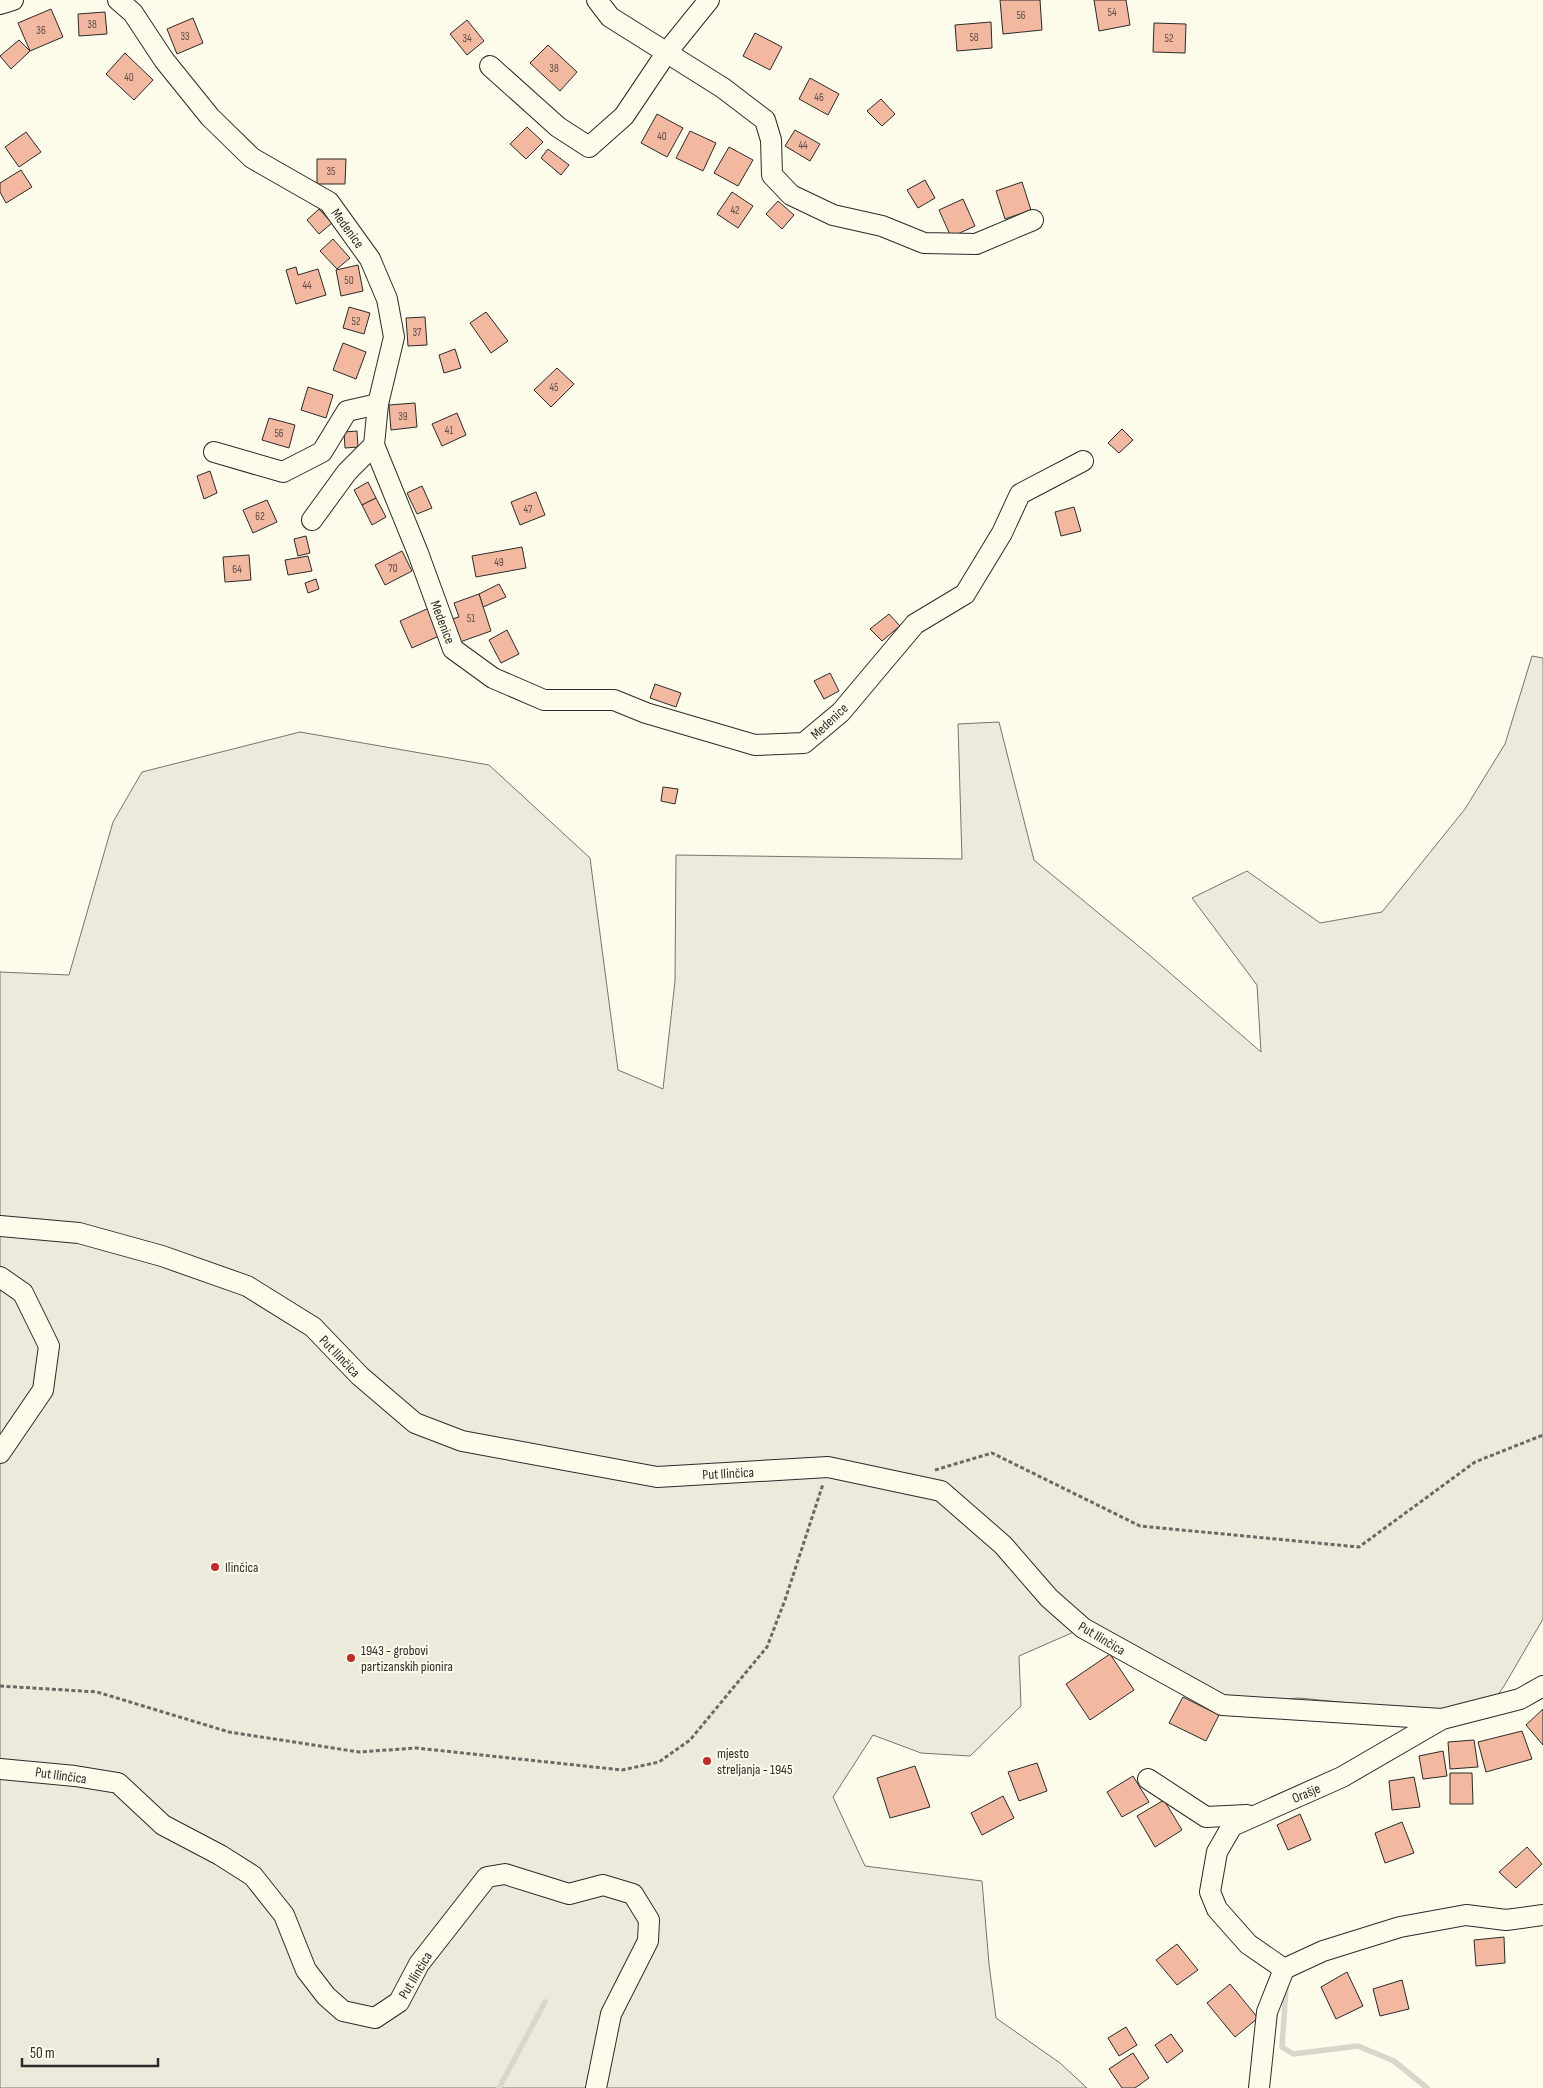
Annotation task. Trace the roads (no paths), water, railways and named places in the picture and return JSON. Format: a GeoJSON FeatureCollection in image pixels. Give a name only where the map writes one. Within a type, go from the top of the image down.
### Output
{"type":"FeatureCollection","features":[{"type":"Feature","properties":{"kind":"street"},"geometry":{"type":"LineString","coordinates":[[0,4],[13,0]]}},
{"type":"Feature","properties":{"kind":"street","name":"Medenice"},"geometry":{"type":"LineString","coordinates":[[118,0],[132,13],[164,60],[210,117],[252,158],[329,202],[370,259],[387,299],[394,337],[378,404],[374,445],[418,553],[453,649],[493,678],[544,700],[614,700],[646,712],[755,744],[804,743],[841,712],[915,624],[964,594],[1002,533],[1020,494],[1083,460]]}},
{"type":"Feature","properties":{"kind":"street"},"geometry":{"type":"LineString","coordinates":[[597,0],[610,17],[723,88],[765,120],[771,140],[772,175],[791,195],[833,216],[882,226],[924,243],[976,244],[1033,220]]}},
{"type":"Feature","properties":{"kind":"street"},"geometry":{"type":"LineString","coordinates":[[490,66],[558,127],[589,147],[624,116],[667,52],[693,24],[709,0]]}},
{"type":"Feature","properties":{"kind":"street"},"geometry":{"type":"LineString","coordinates":[[214,452],[283,472],[322,452],[347,411],[378,404]]}},
{"type":"Feature","properties":{"kind":"street"},"geometry":{"type":"LineString","coordinates":[[312,520],[347,472],[374,445]]}},
{"type":"Feature","properties":{"kind":"street","name":"Put Ilinčica"},"geometry":{"type":"LineString","coordinates":[[0,1226],[79,1233],[162,1256],[247,1286],[313,1327],[360,1376],[415,1423],[462,1441],[657,1476],[828,1467],[941,1491],[1003,1545],[1049,1598],[1083,1628],[1222,1705],[1442,1719]]}},
{"type":"Feature","properties":{"kind":"street"},"geometry":{"type":"LineString","coordinates":[[0,1277],[23,1293],[49,1346],[43,1390],[0,1453]]}},
{"type":"Feature","properties":{"kind":"street","name":"Orašje"},"geometry":{"type":"LineString","coordinates":[[1284,1969],[1248,1944],[1217,1909],[1210,1892],[1217,1852],[1232,1826],[1252,1815],[1342,1777],[1442,1719],[1520,1699],[1543,1686]]}},
{"type":"Feature","properties":{"kind":"street","name":"Put Ilinčica"},"geometry":{"type":"LineString","coordinates":[[0,1768],[75,1776],[118,1784],[162,1825],[220,1855],[253,1876],[284,1915],[306,1970],[326,1996],[344,2012],[376,2018],[399,2002],[419,1964],[487,1878],[505,1874],[569,1894],[603,1885],[633,1894],[649,1920],[648,1941],[611,2014],[596,2088]]}},
{"type":"Feature","properties":{"kind":"street"},"geometry":{"type":"LineString","coordinates":[[1148,1779],[1206,1817],[1252,1815]]}},
{"type":"Feature","properties":{"kind":"street"},"geometry":{"type":"LineString","coordinates":[[1259,2088],[1268,2012],[1284,1969],[1323,1951],[1400,1927],[1466,1915],[1506,1920],[1543,1915]]}},
{"type":"Feature","properties":{"kind":"waterway"},"geometry":{"type":"LineString","coordinates":[[1286,1989],[1282,2047],[1293,2054],[1358,2046],[1394,2061],[1427,2088]]}},
{"type":"Feature","properties":{"kind":"waterway"},"geometry":{"type":"LineString","coordinates":[[499,2088],[545,2002]]}},
{"type":"Feature","properties":{"kind":"place","name":"Ilinčica"},"geometry":{"type":"Point","coordinates":[215,1567]}},
{"type":"Feature","properties":{"kind":"place","name":"1943 - grobovi partizanskih pionira"},"geometry":{"type":"Point","coordinates":[351,1658]}},
{"type":"Feature","properties":{"kind":"place","name":"mjesto streljanja - 1945"},"geometry":{"type":"Point","coordinates":[707,1761]}}]}
